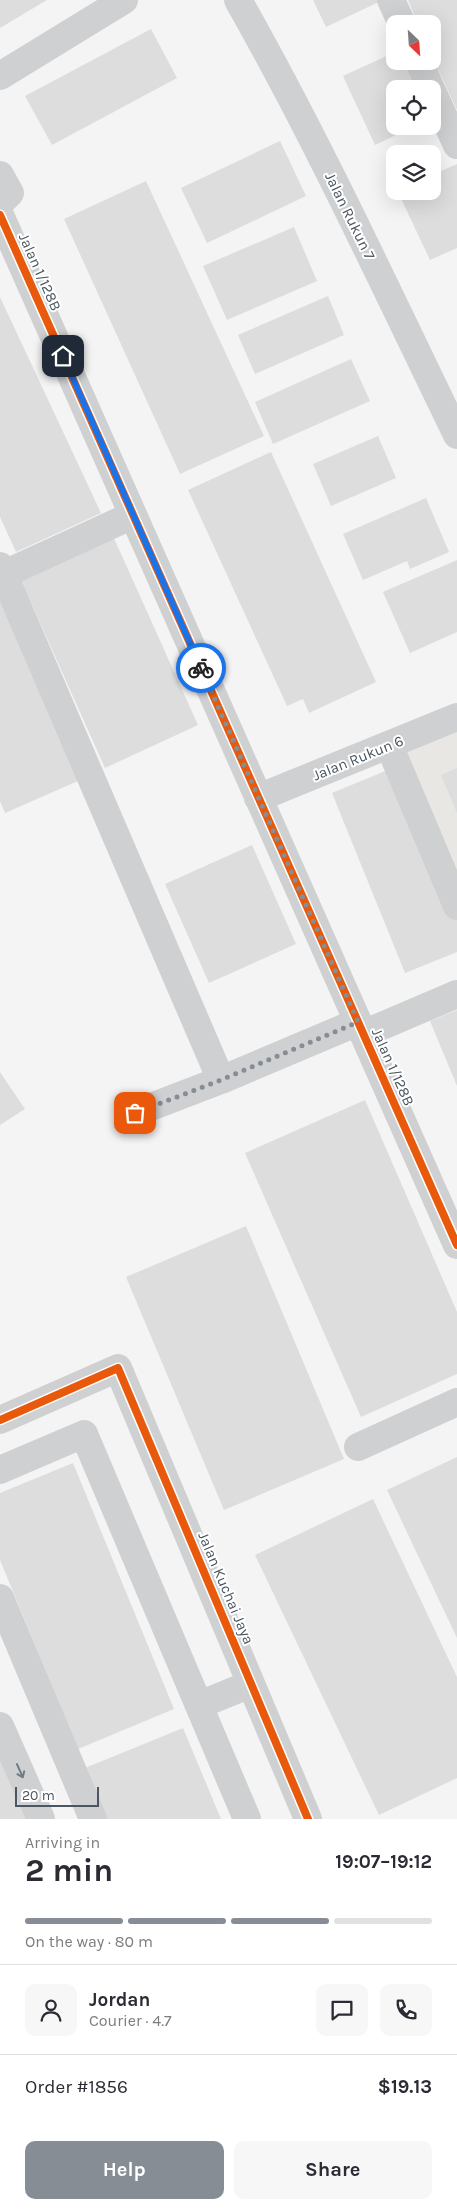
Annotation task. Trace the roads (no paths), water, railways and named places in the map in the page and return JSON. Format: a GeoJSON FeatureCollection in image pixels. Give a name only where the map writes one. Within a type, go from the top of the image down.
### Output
{"type":"FeatureCollection","features":[{"type":"Feature","properties":{"kind":"street"},"geometry":{"type":"LineString","coordinates":[[0,76],[124,0]]}},
{"type":"Feature","properties":{"kind":"street","name":"Jalan Rukun 7"},"geometry":{"type":"LineString","coordinates":[[238,0],[275,65],[457,435]]}},
{"type":"Feature","properties":{"kind":"street"},"geometry":{"type":"LineString","coordinates":[[391,0],[398,15]]}},
{"type":"Feature","properties":{"kind":"street"},"geometry":{"type":"LineString","coordinates":[[441,109],[457,143]]}},
{"type":"Feature","properties":{"kind":"street","name":"Jalan 1/128B"},"geometry":{"type":"LineString","coordinates":[[2,197],[133,515],[457,1244]]}},
{"type":"Feature","properties":{"kind":"street"},"geometry":{"type":"LineString","coordinates":[[133,515],[1,572],[221,1080]]}},
{"type":"Feature","properties":{"kind":"street","name":"Jalan Rukun 6"},"geometry":{"type":"LineString","coordinates":[[258,798],[457,718]]}},
{"type":"Feature","properties":{"kind":"street"},"geometry":{"type":"LineString","coordinates":[[389,745],[457,906]]}},
{"type":"Feature","properties":{"kind":"street"},"geometry":{"type":"LineString","coordinates":[[135,1113],[457,994]]}},
{"type":"Feature","properties":{"kind":"street","name":"Jalan Kuchai Jaya"},"geometry":{"type":"LineString","coordinates":[[0,1420],[118,1368],[308,1819]]}},
{"type":"Feature","properties":{"kind":"street"},"geometry":{"type":"LineString","coordinates":[[358,1447],[457,1402]]}},
{"type":"Feature","properties":{"kind":"street"},"geometry":{"type":"LineString","coordinates":[[0,1470],[84,1434],[247,1819]]}},
{"type":"Feature","properties":{"kind":"street"},"geometry":{"type":"LineString","coordinates":[[0,1598],[93,1819]]}},
{"type":"Feature","properties":{"kind":"street"},"geometry":{"type":"LineString","coordinates":[[199,1705],[251,1684]]}},
{"type":"Feature","properties":{"kind":"street"},"geometry":{"type":"LineString","coordinates":[[0,1726],[42,1819]]}}]}
